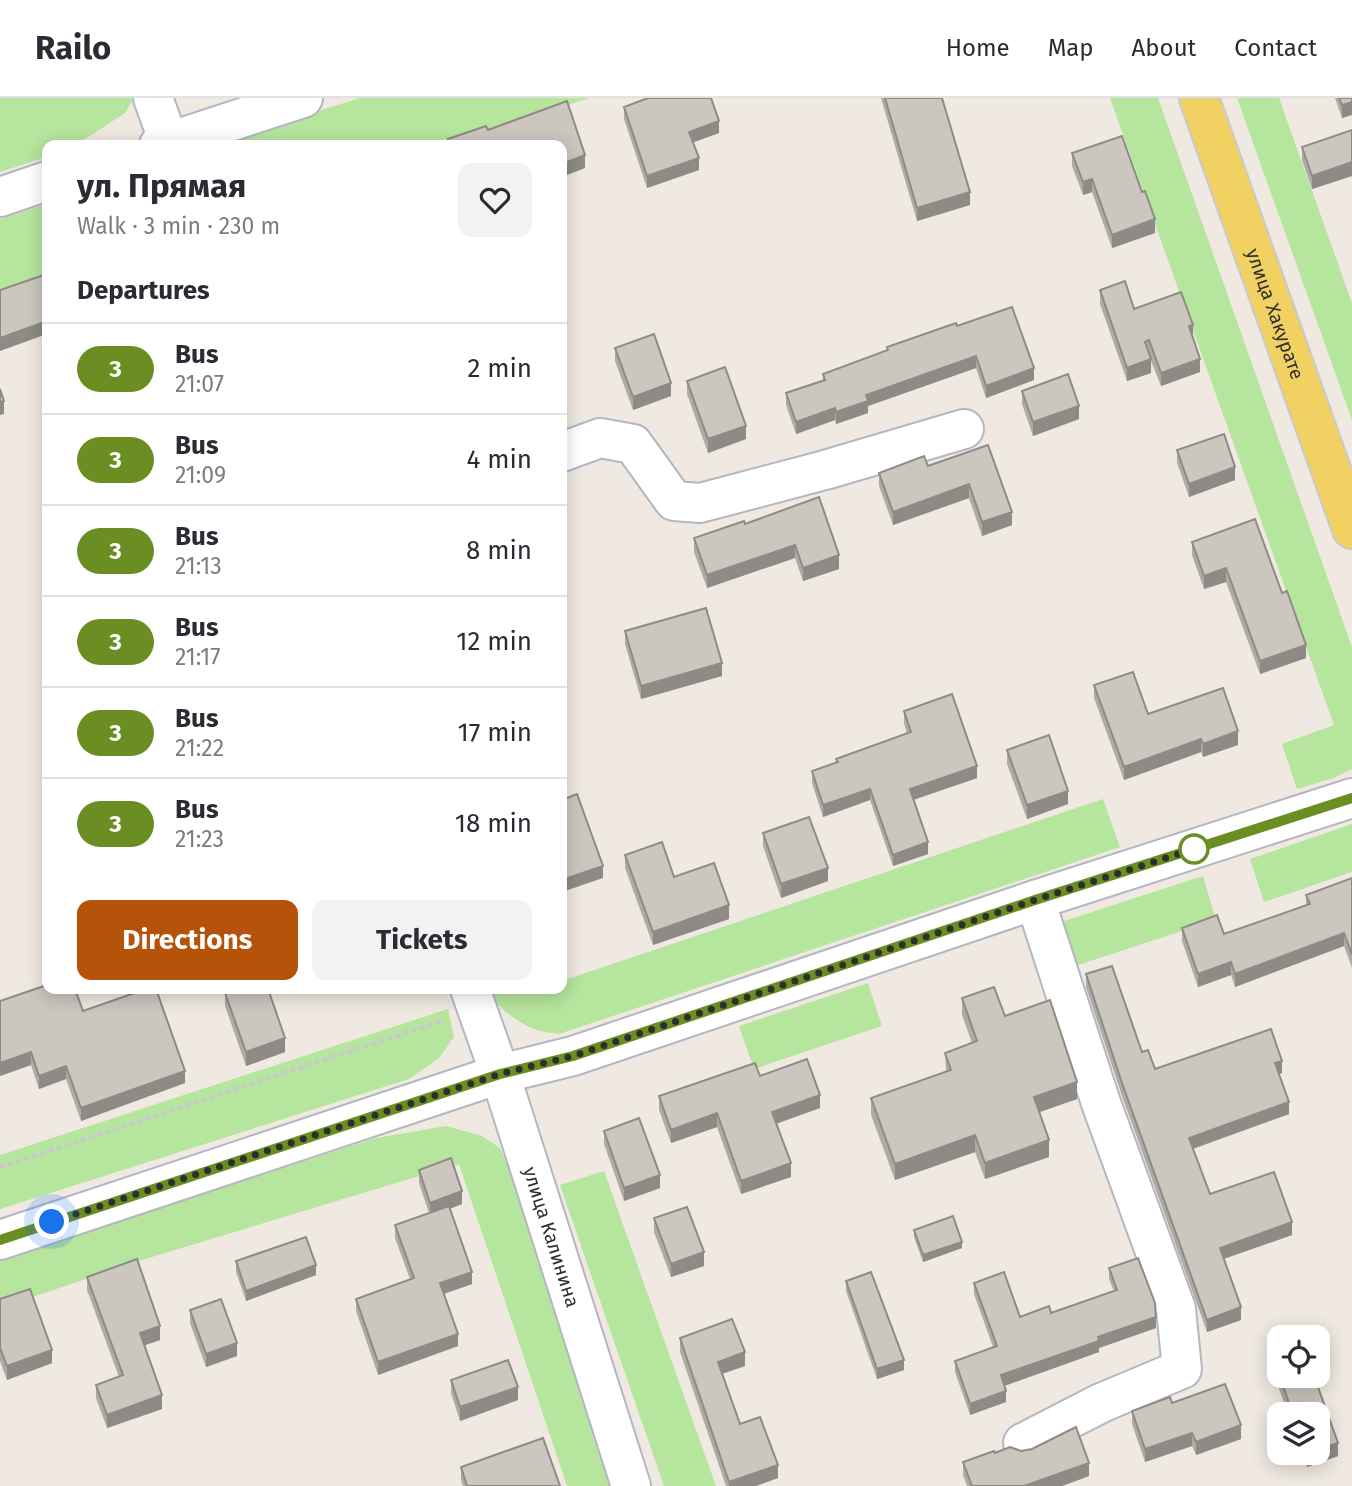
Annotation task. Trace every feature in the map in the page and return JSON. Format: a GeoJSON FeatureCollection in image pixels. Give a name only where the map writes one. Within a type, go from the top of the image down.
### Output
{"type":"FeatureCollection","features":[{"type":"Feature","properties":{"kind":"main road","name":"улица Хакурате"},"geometry":{"type":"LineString","coordinates":[[1199,98],[1352,529]]}},
{"type":"Feature","properties":{"kind":"street"},"geometry":{"type":"LineString","coordinates":[[153,98],[165,140]]}},
{"type":"Feature","properties":{"kind":"street"},"geometry":{"type":"LineString","coordinates":[[178,140],[303,98]]}},
{"type":"Feature","properties":{"kind":"street"},"geometry":{"type":"LineString","coordinates":[[0,197],[42,183]]}},
{"type":"Feature","properties":{"kind":"street"},"geometry":{"type":"LineString","coordinates":[[567,450],[600,438],[633,444],[674,501],[700,502],[825,470],[964,429]]}},
{"type":"Feature","properties":{"kind":"street"},"geometry":{"type":"LineString","coordinates":[[0,1240],[500,1074],[573,1056],[1035,900],[1352,798]]}},
{"type":"Feature","properties":{"kind":"street"},"geometry":{"type":"LineString","coordinates":[[1023,1443],[1101,1403],[1182,1369],[1177,1309],[1101,1103],[1035,900]]}},
{"type":"Feature","properties":{"kind":"street","name":"улица Калинина"},"geometry":{"type":"LineString","coordinates":[[472,994],[500,1074],[631,1486]]}},
{"type":"Feature","properties":{"kind":"path"},"geometry":{"type":"LineString","coordinates":[[0,1167],[446,1020]]}},
{"type":"Feature","properties":{"kind":"green space"},"geometry":{"type":"Polygon","coordinates":[[[0,98],[134,98],[125,113],[84,140],[42,140],[42,159],[0,172],[0,98]]]}},
{"type":"Feature","properties":{"kind":"green space"},"geometry":{"type":"Polygon","coordinates":[[[360,98],[589,98],[460,140],[227,140],[360,98]]]}},
{"type":"Feature","properties":{"kind":"green space"},"geometry":{"type":"Polygon","coordinates":[[[1110,98],[1158,98],[1352,647],[1352,769],[1334,778],[1297,789],[1282,744],[1334,725],[1110,98]]]}},
{"type":"Feature","properties":{"kind":"green space"},"geometry":{"type":"Polygon","coordinates":[[[1237,98],[1279,98],[1352,303],[1352,420],[1237,98]]]}},
{"type":"Feature","properties":{"kind":"green space"},"geometry":{"type":"Polygon","coordinates":[[[42,206],[42,276],[0,289],[0,219],[42,206]]]}},
{"type":"Feature","properties":{"kind":"green space"},"geometry":{"type":"Polygon","coordinates":[[[1103,799],[1120,847],[559,1034],[537,1030],[524,1024],[501,1008],[490,994],[567,994],[567,979],[1103,799]]]}},
{"type":"Feature","properties":{"kind":"green space"},"geometry":{"type":"Polygon","coordinates":[[[1352,824],[1352,872],[1264,902],[1250,859],[1352,824]]]}},
{"type":"Feature","properties":{"kind":"green space"},"geometry":{"type":"Polygon","coordinates":[[[1203,876],[1216,920],[1072,967],[1058,923],[1203,876]]]}},
{"type":"Feature","properties":{"kind":"green space"},"geometry":{"type":"Polygon","coordinates":[[[868,983],[882,1026],[754,1069],[739,1026],[868,983]]]}},
{"type":"Feature","properties":{"kind":"green space"},"geometry":{"type":"Polygon","coordinates":[[[448,1009],[454,1037],[439,1058],[409,1079],[0,1209],[0,1155],[448,1009]]]}},
{"type":"Feature","properties":{"kind":"green space"},"geometry":{"type":"Polygon","coordinates":[[[446,1126],[482,1136],[500,1148],[514,1181],[614,1486],[567,1486],[459,1164],[142,1260],[0,1308],[0,1258],[376,1138],[446,1126]]]}},
{"type":"Feature","properties":{"kind":"green space"},"geometry":{"type":"Polygon","coordinates":[[[604,1171],[716,1486],[664,1486],[560,1185],[604,1171]]]}},
{"type":"Feature","properties":{"kind":"building"},"geometry":{"type":"Polygon","coordinates":[[[648,98],[711,98],[719,121],[689,132],[699,158],[647,176],[624,107],[648,98]]]}},
{"type":"Feature","properties":{"kind":"building"},"geometry":{"type":"Polygon","coordinates":[[[885,98],[942,98],[970,192],[917,208],[885,98]]]}},
{"type":"Feature","properties":{"kind":"building"},"geometry":{"type":"Polygon","coordinates":[[[1339,98],[1352,98],[1352,102],[1342,105],[1339,98]]]}},
{"type":"Feature","properties":{"kind":"building"},"geometry":{"type":"Polygon","coordinates":[[[567,101],[585,155],[567,162],[567,140],[448,139],[486,126],[488,130],[567,101]]]}},
{"type":"Feature","properties":{"kind":"building"},"geometry":{"type":"Polygon","coordinates":[[[1352,130],[1352,162],[1312,176],[1302,147],[1352,130]]]}},
{"type":"Feature","properties":{"kind":"building"},"geometry":{"type":"Polygon","coordinates":[[[1122,136],[1142,192],[1145,191],[1155,219],[1112,235],[1092,179],[1083,182],[1072,153],[1122,136]]]}},
{"type":"Feature","properties":{"kind":"building"},"geometry":{"type":"Polygon","coordinates":[[[42,276],[42,323],[0,338],[0,290],[42,276]]]}},
{"type":"Feature","properties":{"kind":"building"},"geometry":{"type":"Polygon","coordinates":[[[1125,281],[1134,309],[1181,292],[1193,325],[1189,326],[1200,359],[1161,373],[1149,340],[1145,342],[1151,359],[1127,368],[1100,290],[1125,281]]]}},
{"type":"Feature","properties":{"kind":"building"},"geometry":{"type":"Polygon","coordinates":[[[1012,307],[1034,368],[986,386],[976,356],[866,395],[868,401],[836,412],[835,408],[796,422],[786,393],[825,380],[823,374],[888,350],[887,347],[1012,307]]]}},
{"type":"Feature","properties":{"kind":"building"},"geometry":{"type":"Polygon","coordinates":[[[654,334],[671,383],[633,397],[615,348],[654,334]]]}},
{"type":"Feature","properties":{"kind":"building"},"geometry":{"type":"Polygon","coordinates":[[[725,367],[746,426],[708,439],[687,381],[725,367]]]}},
{"type":"Feature","properties":{"kind":"building"},"geometry":{"type":"Polygon","coordinates":[[[1068,374],[1079,406],[1033,422],[1022,391],[1068,374]]]}},
{"type":"Feature","properties":{"kind":"building"},"geometry":{"type":"Polygon","coordinates":[[[1224,434],[1235,467],[1189,484],[1177,450],[1224,434]]]}},
{"type":"Feature","properties":{"kind":"building"},"geometry":{"type":"Polygon","coordinates":[[[988,445],[1012,512],[982,522],[969,484],[893,512],[879,473],[924,456],[928,466],[988,445]]]}},
{"type":"Feature","properties":{"kind":"building"},"geometry":{"type":"Polygon","coordinates":[[[819,497],[839,555],[803,568],[795,545],[707,575],[694,538],[744,521],[745,524],[819,497]]]}},
{"type":"Feature","properties":{"kind":"building"},"geometry":{"type":"Polygon","coordinates":[[[1255,519],[1282,593],[1287,591],[1306,645],[1260,661],[1226,568],[1204,576],[1192,542],[1255,519]]]}},
{"type":"Feature","properties":{"kind":"building"},"geometry":{"type":"Polygon","coordinates":[[[706,608],[722,663],[641,686],[625,631],[706,608]]]}},
{"type":"Feature","properties":{"kind":"building"},"geometry":{"type":"Polygon","coordinates":[[[1133,672],[1148,714],[1223,688],[1238,731],[1203,744],[1201,739],[1124,767],[1094,685],[1133,672]]]}},
{"type":"Feature","properties":{"kind":"building"},"geometry":{"type":"Polygon","coordinates":[[[952,694],[977,766],[910,789],[928,842],[893,855],[870,789],[823,805],[812,771],[838,762],[836,759],[911,732],[904,711],[952,694]]]}},
{"type":"Feature","properties":{"kind":"building"},"geometry":{"type":"Polygon","coordinates":[[[1049,735],[1068,791],[1027,805],[1007,750],[1049,735]]]}},
{"type":"Feature","properties":{"kind":"building"},"geometry":{"type":"Polygon","coordinates":[[[577,794],[603,866],[567,878],[567,798],[577,794]]]}},
{"type":"Feature","properties":{"kind":"building"},"geometry":{"type":"Polygon","coordinates":[[[809,817],[828,868],[781,884],[763,833],[809,817]]]}},
{"type":"Feature","properties":{"kind":"building"},"geometry":{"type":"Polygon","coordinates":[[[662,842],[674,877],[714,863],[729,905],[653,932],[625,855],[662,842]]]}},
{"type":"Feature","properties":{"kind":"building"},"geometry":{"type":"Polygon","coordinates":[[[1352,878],[1352,955],[1344,933],[1235,974],[1231,962],[1198,974],[1182,928],[1217,915],[1224,934],[1310,904],[1306,895],[1352,878]]]}},
{"type":"Feature","properties":{"kind":"building"},"geometry":{"type":"Polygon","coordinates":[[[1112,966],[1142,1052],[1148,1050],[1155,1069],[1271,1029],[1282,1061],[1275,1063],[1289,1102],[1189,1138],[1210,1194],[1274,1172],[1292,1222],[1220,1248],[1241,1307],[1207,1320],[1086,974],[1112,966]]]}},
{"type":"Feature","properties":{"kind":"building"},"geometry":{"type":"Polygon","coordinates":[[[42,987],[42,994],[77,994],[83,1011],[132,994],[158,994],[185,1071],[81,1108],[66,1066],[39,1076],[31,1052],[0,1063],[0,1001],[42,987]]]}},
{"type":"Feature","properties":{"kind":"building"},"geometry":{"type":"Polygon","coordinates":[[[994,987],[1005,1016],[1050,1000],[1077,1082],[1034,1097],[1049,1140],[985,1163],[975,1135],[895,1164],[871,1098],[951,1070],[945,1053],[977,1041],[962,998],[994,987]]]}},
{"type":"Feature","properties":{"kind":"building"},"geometry":{"type":"Polygon","coordinates":[[[225,994],[270,994],[285,1038],[246,1052],[225,994]]]}},
{"type":"Feature","properties":{"kind":"building"},"geometry":{"type":"Polygon","coordinates":[[[807,1059],[820,1095],[772,1112],[791,1163],[741,1181],[717,1113],[671,1130],[659,1096],[755,1063],[760,1076],[807,1059]]]}},
{"type":"Feature","properties":{"kind":"building"},"geometry":{"type":"Polygon","coordinates":[[[639,1118],[660,1175],[624,1188],[604,1131],[639,1118]]]}},
{"type":"Feature","properties":{"kind":"building"},"geometry":{"type":"Polygon","coordinates":[[[451,1158],[462,1191],[430,1203],[419,1170],[451,1158]]]}},
{"type":"Feature","properties":{"kind":"building"},"geometry":{"type":"Polygon","coordinates":[[[449,1206],[472,1272],[440,1283],[458,1334],[378,1362],[356,1299],[414,1278],[395,1225],[449,1206]]]}},
{"type":"Feature","properties":{"kind":"building"},"geometry":{"type":"Polygon","coordinates":[[[687,1207],[704,1252],[671,1264],[654,1218],[687,1207]]]}},
{"type":"Feature","properties":{"kind":"building"},"geometry":{"type":"Polygon","coordinates":[[[953,1216],[962,1242],[923,1255],[914,1230],[953,1216]]]}},
{"type":"Feature","properties":{"kind":"building"},"geometry":{"type":"Polygon","coordinates":[[[306,1237],[316,1265],[246,1291],[236,1261],[306,1237]]]}},
{"type":"Feature","properties":{"kind":"building"},"geometry":{"type":"Polygon","coordinates":[[[1138,1258],[1155,1303],[1156,1317],[1098,1337],[1099,1341],[1001,1375],[1006,1391],[970,1404],[955,1361],[997,1346],[974,1283],[1004,1272],[1020,1317],[1049,1306],[1051,1313],[1117,1290],[1109,1268],[1138,1258]]]}},
{"type":"Feature","properties":{"kind":"building"},"geometry":{"type":"Polygon","coordinates":[[[137,1259],[160,1326],[140,1333],[162,1395],[107,1415],[96,1385],[123,1375],[87,1277],[137,1259]]]}},
{"type":"Feature","properties":{"kind":"building"},"geometry":{"type":"Polygon","coordinates":[[[871,1272],[904,1360],[877,1369],[846,1281],[871,1272]]]}},
{"type":"Feature","properties":{"kind":"building"},"geometry":{"type":"Polygon","coordinates":[[[30,1289],[52,1350],[7,1366],[0,1348],[0,1299],[30,1289]]]}},
{"type":"Feature","properties":{"kind":"building"},"geometry":{"type":"Polygon","coordinates":[[[221,1299],[237,1343],[206,1354],[190,1310],[221,1299]]]}},
{"type":"Feature","properties":{"kind":"building"},"geometry":{"type":"Polygon","coordinates":[[[732,1319],[745,1352],[718,1362],[740,1424],[760,1417],[778,1465],[729,1482],[680,1338],[732,1319]]]}},
{"type":"Feature","properties":{"kind":"building"},"geometry":{"type":"Polygon","coordinates":[[[508,1360],[518,1387],[460,1407],[451,1380],[508,1360]]]}},
{"type":"Feature","properties":{"kind":"building"},"geometry":{"type":"Polygon","coordinates":[[[1225,1384],[1241,1425],[1196,1442],[1192,1433],[1145,1449],[1132,1411],[1170,1397],[1172,1403],[1225,1384]]]}},
{"type":"Feature","properties":{"kind":"building"},"geometry":{"type":"Polygon","coordinates":[[[1283,1388],[1318,1388],[1323,1402],[1289,1402],[1283,1388]]]}},
{"type":"Feature","properties":{"kind":"building"},"geometry":{"type":"Polygon","coordinates":[[[1330,1421],[1338,1443],[1330,1446],[1330,1421]]]}},
{"type":"Feature","properties":{"kind":"building"},"geometry":{"type":"Polygon","coordinates":[[[1076,1427],[1089,1463],[1024,1486],[972,1486],[963,1462],[1010,1447],[1021,1451],[1032,1449],[1076,1427]]]}},
{"type":"Feature","properties":{"kind":"building"},"geometry":{"type":"Polygon","coordinates":[[[543,1438],[560,1486],[467,1486],[461,1467],[543,1438]]]}},
{"type":"Feature","properties":{"kind":"bus line","name":"3"},"geometry":{"type":"LineString","coordinates":[[0,1240],[500,1074],[573,1056],[1035,900],[1352,798]]}},
{"type":"Feature","properties":{"kind":"route"},"geometry":{"type":"LineString","coordinates":[[52,1222],[500,1074],[573,1056],[1194,849]]}}]}
